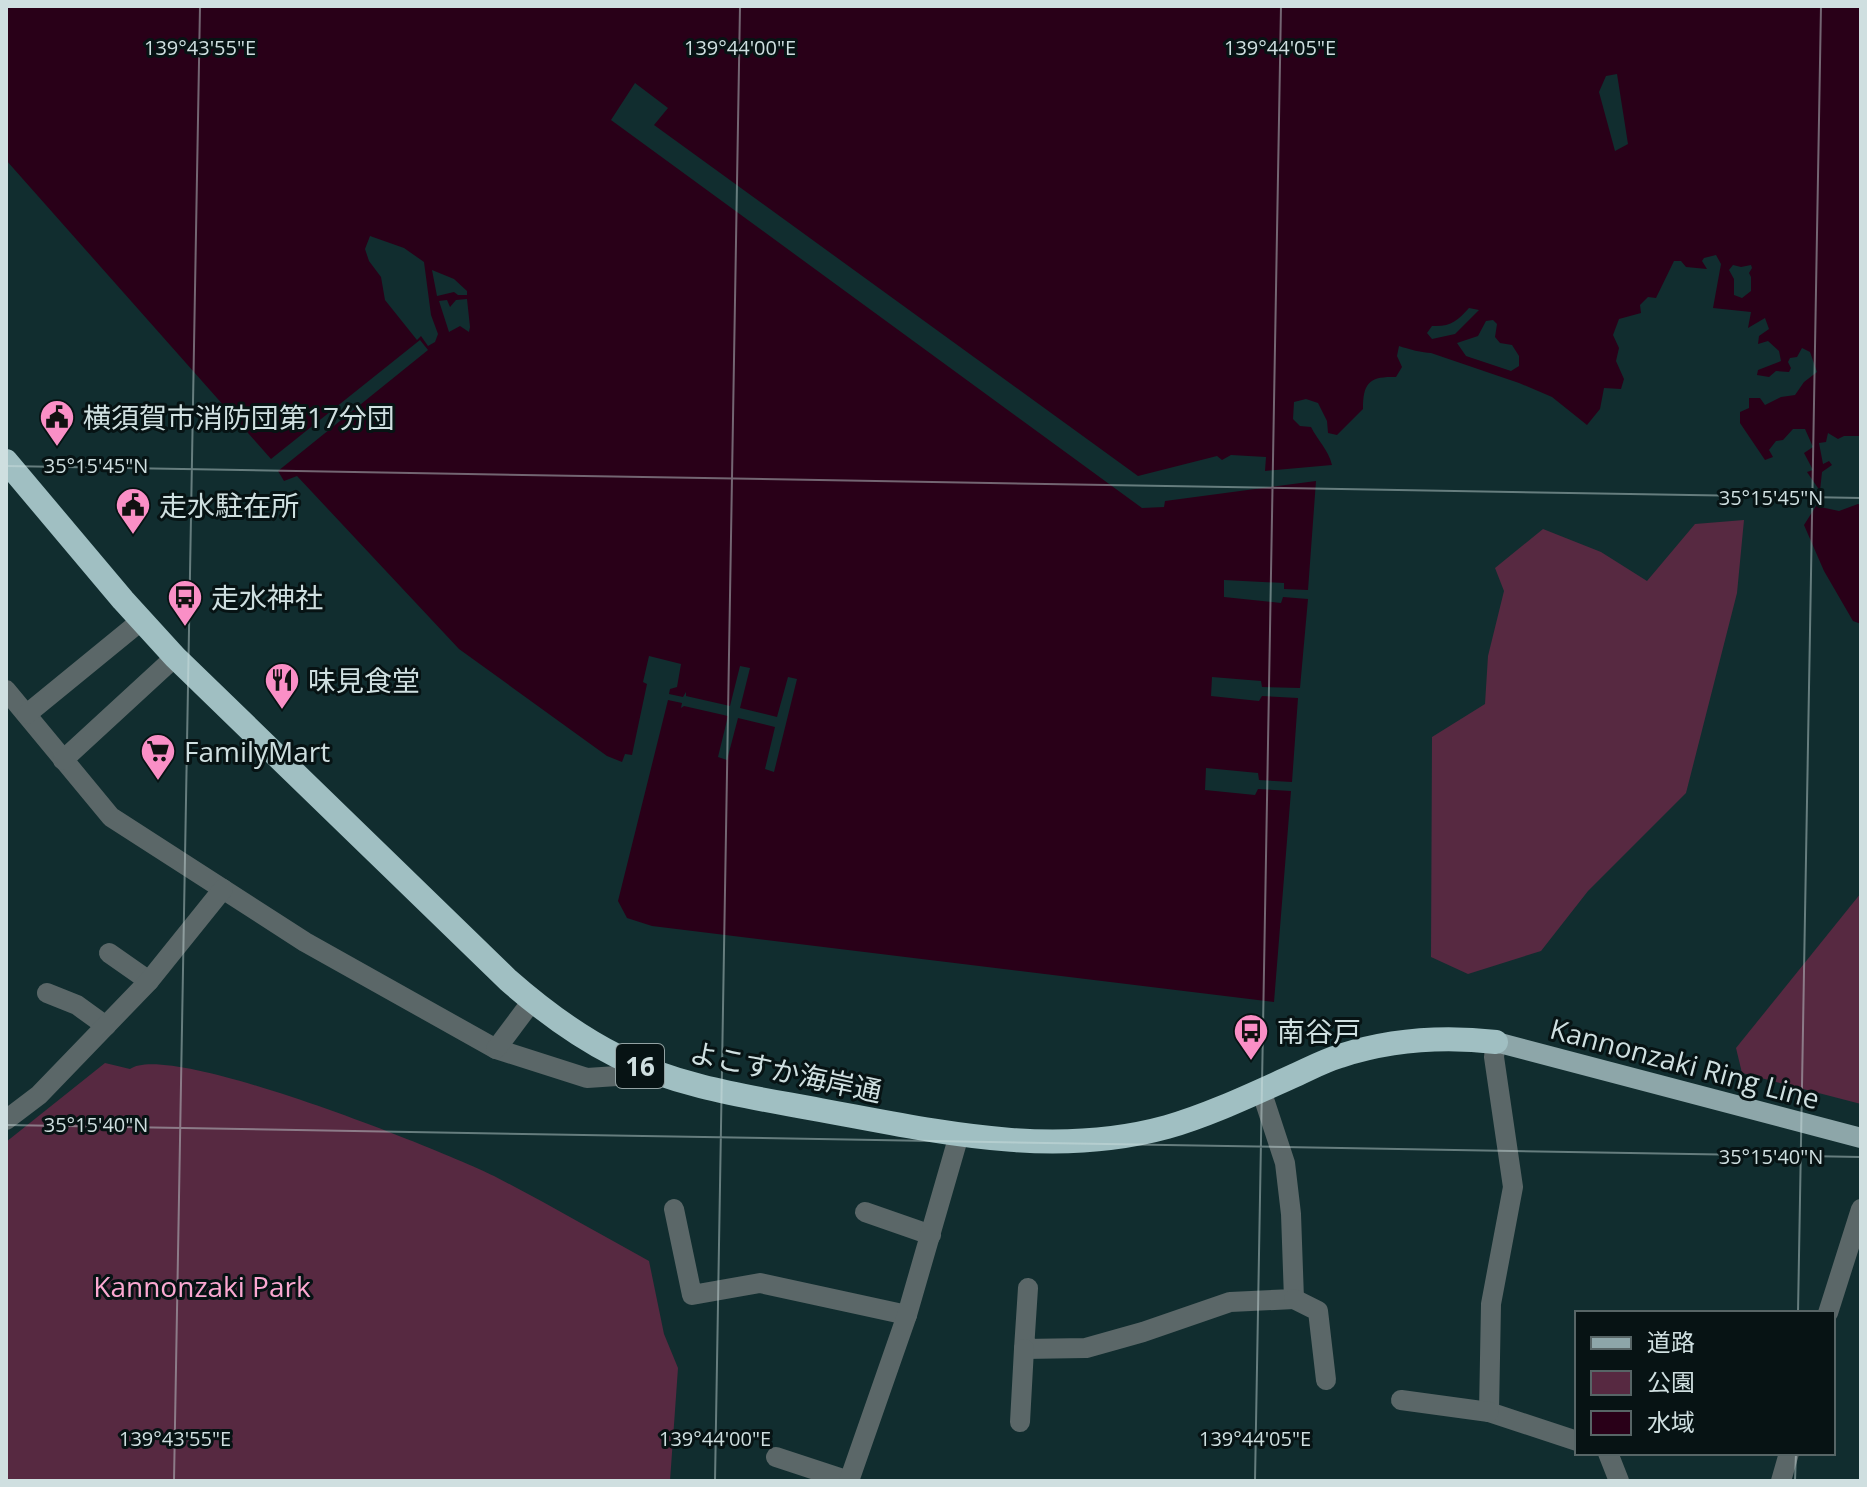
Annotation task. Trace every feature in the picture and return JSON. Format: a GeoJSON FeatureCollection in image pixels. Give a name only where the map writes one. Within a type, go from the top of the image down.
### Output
{"type":"FeatureCollection","features":[{"type":"Feature","properties":{"kind":"highway","name":"よこすか海岸通"},"geometry":{"type":"LineString","coordinates":[[6,461],[175,657],[532,1001],[566,1027],[644,1068],[700,1088],[959,1135],[1032,1142],[1103,1140],[1168,1126],[1338,1056],[1386,1043],[1423,1038],[1496,1042]]}},
{"type":"Feature","properties":{"kind":"main road","name":"Kannonzaki Ring Line"},"geometry":{"type":"LineString","coordinates":[[1496,1042],[1861,1138]]}},
{"type":"Feature","properties":{"kind":"street"},"geometry":{"type":"LineString","coordinates":[[27,714],[142,620]]}},
{"type":"Feature","properties":{"kind":"street"},"geometry":{"type":"LineString","coordinates":[[63,760],[175,657]]}},
{"type":"Feature","properties":{"kind":"street"},"geometry":{"type":"LineString","coordinates":[[6,690],[111,817],[305,942],[496,1049],[587,1078],[617,1076],[644,1068]]}},
{"type":"Feature","properties":{"kind":"street"},"geometry":{"type":"LineString","coordinates":[[6,1120],[39,1095],[149,981],[223,889]]}},
{"type":"Feature","properties":{"kind":"street"},"geometry":{"type":"LineString","coordinates":[[109,953],[149,981]]}},
{"type":"Feature","properties":{"kind":"street"},"geometry":{"type":"LineString","coordinates":[[47,993],[77,1005],[106,1026]]}},
{"type":"Feature","properties":{"kind":"street"},"geometry":{"type":"LineString","coordinates":[[496,1049],[532,1001]]}},
{"type":"Feature","properties":{"kind":"street"},"geometry":{"type":"LineString","coordinates":[[1489,1412],[1491,1304],[1513,1187],[1494,1057],[1496,1042]]}},
{"type":"Feature","properties":{"kind":"street"},"geometry":{"type":"LineString","coordinates":[[1261,1090],[1285,1163],[1291,1214],[1294,1299]]}},
{"type":"Feature","properties":{"kind":"street"},"geometry":{"type":"LineString","coordinates":[[776,1457],[849,1481],[907,1315],[959,1135]]}},
{"type":"Feature","properties":{"kind":"street"},"geometry":{"type":"LineString","coordinates":[[674,1209],[692,1295],[760,1283],[907,1315]]}},
{"type":"Feature","properties":{"kind":"street"},"geometry":{"type":"LineString","coordinates":[[1829,1311],[1861,1209]]}},
{"type":"Feature","properties":{"kind":"street"},"geometry":{"type":"LineString","coordinates":[[865,1212],[931,1235]]}},
{"type":"Feature","properties":{"kind":"street"},"geometry":{"type":"LineString","coordinates":[[1020,1422],[1028,1288]]}},
{"type":"Feature","properties":{"kind":"street"},"geometry":{"type":"LineString","coordinates":[[1024,1349],[1086,1348],[1230,1302],[1294,1299],[1318,1311],[1326,1380]]}},
{"type":"Feature","properties":{"kind":"street"},"geometry":{"type":"LineString","coordinates":[[1401,1400],[1489,1412],[1575,1440]]}},
{"type":"Feature","properties":{"kind":"street"},"geometry":{"type":"LineString","coordinates":[[1609,1455],[1619,1481]]}},
{"type":"Feature","properties":{"kind":"street"},"geometry":{"type":"LineString","coordinates":[[1781,1481],[1788,1455]]}},
{"type":"Feature","properties":{"kind":"green space"},"geometry":{"type":"Polygon","coordinates":[[[1744,520],[1737,593],[1686,793],[1588,891],[1541,951],[1468,974],[1431,957],[1432,737],[1485,704],[1488,656],[1504,591],[1495,568],[1543,529],[1601,552],[1647,581],[1695,524],[1744,520]]]}},
{"type":"Feature","properties":{"kind":"green space"},"geometry":{"type":"Polygon","coordinates":[[[1861,893],[1861,1104],[1742,1073],[1736,1048],[1861,893]]]}},
{"type":"Feature","properties":{"kind":"green space","name":"Kannonzaki Park"},"geometry":{"type":"Polygon","coordinates":[[[105,1063],[130,1069],[155,1064],[196,1070],[308,1102],[494,1176],[649,1261],[664,1334],[678,1368],[670,1481],[6,1481],[6,1142],[105,1063]]]}},
{"type":"Feature","properties":{"kind":"water"},"geometry":{"type":"Polygon","coordinates":[[[6,6],[1861,6],[1861,436],[1838,439],[1828,433],[1826,442],[1819,443],[1823,464],[1829,461],[1832,465],[1822,472],[1820,491],[1807,472],[1813,470],[1804,453],[1813,447],[1805,429],[1793,429],[1783,440],[1776,441],[1769,450],[1773,457],[1765,460],[1740,423],[1740,412],[1749,408],[1749,398],[1760,398],[1765,405],[1781,397],[1795,395],[1804,382],[1817,372],[1810,352],[1802,348],[1797,357],[1790,358],[1789,372],[1776,371],[1769,377],[1757,375],[1758,370],[1781,361],[1779,351],[1768,341],[1758,344],[1759,336],[1769,329],[1765,318],[1748,328],[1751,312],[1713,308],[1721,264],[1716,255],[1702,261],[1707,269],[1686,267],[1681,261],[1674,261],[1656,298],[1648,297],[1640,305],[1641,313],[1619,319],[1613,335],[1619,348],[1616,361],[1624,379],[1621,389],[1604,388],[1600,409],[1587,425],[1552,397],[1519,383],[1431,353],[1399,346],[1397,356],[1402,367],[1396,377],[1379,378],[1369,383],[1364,393],[1363,409],[1337,435],[1328,433],[1327,421],[1318,403],[1306,399],[1294,402],[1293,419],[1300,426],[1311,427],[1332,465],[1265,471],[1266,457],[1231,455],[1222,460],[1217,456],[1138,476],[654,125],[668,108],[635,83],[611,120],[1142,508],[1164,507],[1165,501],[1316,481],[1308,590],[1284,589],[1284,583],[1224,580],[1224,597],[1281,603],[1283,597],[1308,599],[1300,688],[1262,687],[1261,681],[1212,677],[1211,696],[1259,701],[1262,696],[1298,698],[1292,782],[1259,780],[1258,773],[1206,768],[1205,790],[1255,795],[1258,789],[1291,791],[1274,1002],[652,926],[627,918],[618,901],[668,700],[682,703],[681,708],[684,706],[728,716],[718,757],[727,760],[738,718],[775,727],[765,769],[774,772],[797,679],[788,677],[777,717],[740,708],[750,668],[740,666],[730,706],[686,696],[686,692],[683,697],[669,694],[670,689],[677,687],[681,664],[649,656],[643,682],[647,684],[632,755],[625,754],[622,762],[607,756],[459,649],[297,476],[284,481],[278,471],[428,350],[420,340],[271,459],[6,160],[6,6]],[[370,236],[365,249],[369,261],[381,277],[385,300],[417,340],[421,336],[428,346],[435,342],[438,334],[431,315],[424,262],[404,248],[370,236]],[[1733,265],[1729,270],[1734,279],[1734,295],[1742,298],[1751,291],[1751,265],[1733,265]],[[432,270],[437,296],[454,292],[467,295],[467,291],[454,279],[432,270]],[[467,299],[456,300],[450,307],[447,300],[439,301],[449,332],[460,326],[469,332],[467,299]],[[1469,308],[1449,324],[1432,326],[1427,333],[1432,339],[1455,334],[1479,310],[1469,308]],[[1493,320],[1486,321],[1478,336],[1457,343],[1466,356],[1511,371],[1519,366],[1519,356],[1512,345],[1500,343],[1495,337],[1497,324],[1493,320]]]}},
{"type":"Feature","properties":{"kind":"water"},"geometry":{"type":"Polygon","coordinates":[[[1861,505],[1861,624],[1853,621],[1824,571],[1804,525],[1816,506],[1839,511],[1861,505]]]}},
{"type":"Feature","properties":{"kind":"pier"},"geometry":{"type":"Polygon","coordinates":[[[1617,74],[1628,144],[1615,151],[1599,92],[1606,76],[1617,74]]]}},
{"type":"Feature","properties":{"kind":"place","name":"横須賀市消防団第17分団"},"geometry":{"type":"Point","coordinates":[57,448]}},
{"type":"Feature","properties":{"kind":"place","name":"走水駐在所"},"geometry":{"type":"Point","coordinates":[133,536]}},
{"type":"Feature","properties":{"kind":"place","name":"走水神社"},"geometry":{"type":"Point","coordinates":[185,628]}},
{"type":"Feature","properties":{"kind":"place","name":"味見食堂"},"geometry":{"type":"Point","coordinates":[282,711]}},
{"type":"Feature","properties":{"kind":"place","name":"FamilyMart"},"geometry":{"type":"Point","coordinates":[158,782]}},
{"type":"Feature","properties":{"kind":"place","name":"南谷戸"},"geometry":{"type":"Point","coordinates":[1251,1062]}}]}
